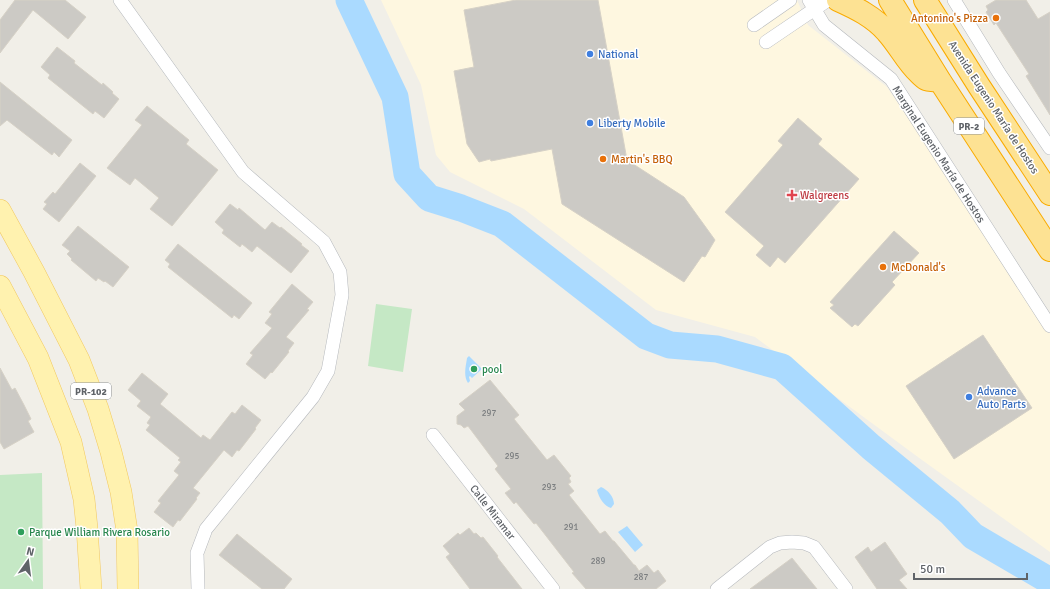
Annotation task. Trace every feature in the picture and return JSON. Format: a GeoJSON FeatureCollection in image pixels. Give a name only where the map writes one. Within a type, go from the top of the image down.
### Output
{"type":"FeatureCollection","features":[{"type":"Feature","properties":{"kind":"highway"},"geometry":{"type":"LineString","coordinates":[[820,2],[837,0],[860,10],[887,31],[907,60],[925,78],[940,81]]}},
{"type":"Feature","properties":{"kind":"highway","name":"PR-2"},"geometry":{"type":"LineString","coordinates":[[890,0],[940,81],[1050,250]]}},
{"type":"Feature","properties":{"kind":"highway","name":"Avenida Eugenio María de Hostos"},"geometry":{"type":"LineString","coordinates":[[925,0],[1050,194]]}},
{"type":"Feature","properties":{"kind":"main road","name":"PR-102"},"geometry":{"type":"LineString","coordinates":[[0,210],[79,360],[98,409],[121,492],[127,531],[128,589]]}},
{"type":"Feature","properties":{"kind":"main road","name":"PR-102"},"geometry":{"type":"LineString","coordinates":[[0,286],[38,358],[70,442],[84,499],[91,589]]}},
{"type":"Feature","properties":{"kind":"street"},"geometry":{"type":"LineString","coordinates":[[120,0],[243,172],[324,242],[340,272],[342,294],[328,371],[314,397],[206,529],[197,553],[198,589]]}},
{"type":"Feature","properties":{"kind":"street"},"geometry":{"type":"LineString","coordinates":[[754,25],[790,0]]}},
{"type":"Feature","properties":{"kind":"street"},"geometry":{"type":"LineString","coordinates":[[954,0],[999,72],[1050,148]]}},
{"type":"Feature","properties":{"kind":"street"},"geometry":{"type":"LineString","coordinates":[[766,42],[820,2]]}},
{"type":"Feature","properties":{"kind":"street","name":"Marginal Eugenio María de Hostos"},"geometry":{"type":"LineString","coordinates":[[820,2],[824,25],[891,79],[1050,326]]}},
{"type":"Feature","properties":{"kind":"street","name":"Calle Miramar"},"geometry":{"type":"LineString","coordinates":[[433,435],[553,589]]}},
{"type":"Feature","properties":{"kind":"street"},"geometry":{"type":"LineString","coordinates":[[717,589],[770,547],[780,543],[792,542],[804,543],[814,547],[846,589]]}},
{"type":"Feature","properties":{"kind":"shaded area"},"geometry":{"type":"Polygon","coordinates":[[[381,0],[797,0],[808,25],[887,87],[1050,326],[1050,552],[755,337],[656,310],[524,209],[450,172],[436,155],[421,85],[381,0]]]}},
{"type":"Feature","properties":{"kind":"green space"},"geometry":{"type":"Polygon","coordinates":[[[376,304],[412,309],[403,372],[368,366],[376,304]]]}},
{"type":"Feature","properties":{"kind":"green space","name":"Parque William Rivera Rosario"},"geometry":{"type":"Polygon","coordinates":[[[42,473],[43,589],[0,589],[0,475],[42,473]]]}},
{"type":"Feature","properties":{"kind":"water","name":"pool"},"geometry":{"type":"Polygon","coordinates":[[[469,356],[482,369],[472,378],[470,376],[469,377],[470,381],[468,383],[466,380],[465,370],[467,358],[469,356]]]}},
{"type":"Feature","properties":{"kind":"water"},"geometry":{"type":"Polygon","coordinates":[[[601,487],[612,496],[614,504],[611,508],[604,504],[599,496],[597,490],[601,487]]]}},
{"type":"Feature","properties":{"kind":"water"},"geometry":{"type":"Polygon","coordinates":[[[627,526],[643,545],[635,552],[618,532],[627,526]]]}},
{"type":"Feature","properties":{"kind":"building"},"geometry":{"type":"Polygon","coordinates":[[[15,0],[65,0],[86,17],[68,39],[33,10],[0,53],[0,20],[15,0]]]}},
{"type":"Feature","properties":{"kind":"building"},"geometry":{"type":"Polygon","coordinates":[[[516,0],[598,0],[627,160],[684,197],[715,240],[705,257],[702,256],[684,282],[562,204],[552,149],[479,162],[467,144],[454,71],[474,67],[464,10],[516,0]]]}},
{"type":"Feature","properties":{"kind":"building"},"geometry":{"type":"Polygon","coordinates":[[[996,0],[1026,0],[1038,19],[1050,12],[1050,115],[1026,76],[1029,74],[996,23],[994,25],[986,12],[988,10],[986,6],[996,0]]]}},
{"type":"Feature","properties":{"kind":"building"},"geometry":{"type":"Polygon","coordinates":[[[57,47],[75,61],[74,63],[102,85],[103,83],[119,99],[104,118],[95,111],[93,114],[48,78],[50,75],[41,67],[57,47]]]}},
{"type":"Feature","properties":{"kind":"building"},"geometry":{"type":"Polygon","coordinates":[[[0,82],[72,140],[59,157],[54,152],[52,155],[7,120],[0,126],[0,82]]]}},
{"type":"Feature","properties":{"kind":"building"},"geometry":{"type":"Polygon","coordinates":[[[147,106],[189,140],[186,144],[218,170],[172,226],[150,209],[159,198],[135,178],[130,185],[107,168],[142,125],[135,120],[147,106]]]}},
{"type":"Feature","properties":{"kind":"building","name":"Walgreens"},"geometry":{"type":"Polygon","coordinates":[[[798,118],[822,139],[818,144],[859,179],[785,263],[778,257],[770,267],[756,255],[764,246],[725,212],[783,145],[778,141],[798,118]]]}},
{"type":"Feature","properties":{"kind":"building"},"geometry":{"type":"Polygon","coordinates":[[[80,163],[96,176],[59,222],[43,209],[47,204],[44,202],[53,192],[55,194],[80,163]]]}},
{"type":"Feature","properties":{"kind":"building"},"geometry":{"type":"Polygon","coordinates":[[[230,204],[238,210],[239,208],[265,230],[272,222],[280,228],[281,227],[309,251],[291,273],[257,246],[252,252],[242,244],[240,247],[222,233],[224,230],[215,222],[230,204]]]}},
{"type":"Feature","properties":{"kind":"building"},"geometry":{"type":"Polygon","coordinates":[[[78,226],[129,267],[113,287],[98,278],[96,281],[71,260],[72,259],[67,254],[70,251],[62,245],[78,226]]]}},
{"type":"Feature","properties":{"kind":"building","name":"McDonald's"},"geometry":{"type":"Polygon","coordinates":[[[894,231],[919,253],[892,282],[895,285],[858,326],[855,324],[852,327],[830,308],[834,305],[830,302],[894,231]]]}},
{"type":"Feature","properties":{"kind":"building"},"geometry":{"type":"Polygon","coordinates":[[[178,244],[252,303],[239,319],[234,315],[232,318],[168,267],[170,264],[165,260],[178,244]]]}},
{"type":"Feature","properties":{"kind":"building"},"geometry":{"type":"Polygon","coordinates":[[[292,284],[313,302],[307,309],[309,310],[286,337],[294,343],[288,351],[289,352],[272,373],[271,372],[265,379],[246,364],[253,355],[250,353],[272,328],[265,323],[272,314],[269,312],[292,284]]]}},
{"type":"Feature","properties":{"kind":"building","name":"Advance Auto Parts"},"geometry":{"type":"Polygon","coordinates":[[[983,335],[1032,408],[954,459],[906,386],[983,335]]]}},
{"type":"Feature","properties":{"kind":"building"},"geometry":{"type":"Polygon","coordinates":[[[0,368],[12,390],[15,388],[31,419],[28,421],[34,432],[4,449],[0,442],[0,368]]]}},
{"type":"Feature","properties":{"kind":"building"},"geometry":{"type":"Polygon","coordinates":[[[142,373],[168,394],[160,404],[201,438],[203,435],[210,440],[232,412],[235,414],[242,405],[261,420],[239,451],[237,450],[232,457],[224,450],[193,488],[200,493],[196,498],[197,499],[180,521],[178,520],[173,527],[154,512],[161,503],[158,501],[179,475],[174,471],[181,462],[178,460],[180,458],[146,430],[150,425],[147,423],[151,417],[137,406],[141,401],[128,390],[142,373]]]}},
{"type":"Feature","properties":{"kind":"building"},"geometry":{"type":"Polygon","coordinates":[[[490,380],[519,415],[514,419],[547,460],[554,455],[571,476],[569,478],[571,482],[568,484],[574,491],[569,495],[600,534],[605,531],[639,571],[647,565],[654,573],[658,570],[666,581],[656,589],[586,589],[572,573],[574,572],[536,523],[534,524],[516,502],[514,504],[505,493],[511,489],[495,469],[498,466],[468,426],[464,428],[457,424],[457,416],[465,410],[459,404],[490,380]]]}},
{"type":"Feature","properties":{"kind":"building"},"geometry":{"type":"Polygon","coordinates":[[[469,528],[474,534],[476,533],[481,538],[483,537],[522,589],[470,589],[446,557],[450,554],[443,546],[458,533],[460,535],[469,528]]]}},
{"type":"Feature","properties":{"kind":"building"},"geometry":{"type":"Polygon","coordinates":[[[237,534],[292,579],[284,589],[262,589],[219,555],[237,534]]]}},
{"type":"Feature","properties":{"kind":"building"},"geometry":{"type":"Polygon","coordinates":[[[885,542],[907,574],[899,580],[907,589],[877,589],[855,557],[868,547],[871,552],[885,542]]]}},
{"type":"Feature","properties":{"kind":"building"},"geometry":{"type":"Polygon","coordinates":[[[792,558],[817,589],[750,589],[792,558]]]}},
{"type":"Feature","properties":{"kind":"waterway"},"geometry":{"type":"LineString","coordinates":[[349,0],[395,97],[407,174],[429,198],[461,208],[502,224],[646,336],[670,345],[717,349],[782,367],[871,447],[950,512],[973,536],[1050,581]]}},
{"type":"Feature","properties":{"kind":"place","name":"Antonino's Pizza"},"geometry":{"type":"Point","coordinates":[996,18]}},
{"type":"Feature","properties":{"kind":"place","name":"National"},"geometry":{"type":"Point","coordinates":[590,54]}},
{"type":"Feature","properties":{"kind":"place","name":"Liberty Mobile"},"geometry":{"type":"Point","coordinates":[590,123]}},
{"type":"Feature","properties":{"kind":"place","name":"Martin's BBQ"},"geometry":{"type":"Point","coordinates":[603,159]}},
{"type":"Feature","properties":{"kind":"place","name":"Walgreens"},"geometry":{"type":"Point","coordinates":[792,195]}},
{"type":"Feature","properties":{"kind":"place","name":"McDonald's"},"geometry":{"type":"Point","coordinates":[883,267]}},
{"type":"Feature","properties":{"kind":"place","name":"pool"},"geometry":{"type":"Point","coordinates":[474,369]}},
{"type":"Feature","properties":{"kind":"place","name":"Advance Auto Parts"},"geometry":{"type":"Point","coordinates":[969,397]}},
{"type":"Feature","properties":{"kind":"place","name":"Parque William Rivera Rosario"},"geometry":{"type":"Point","coordinates":[21,532]}}]}
